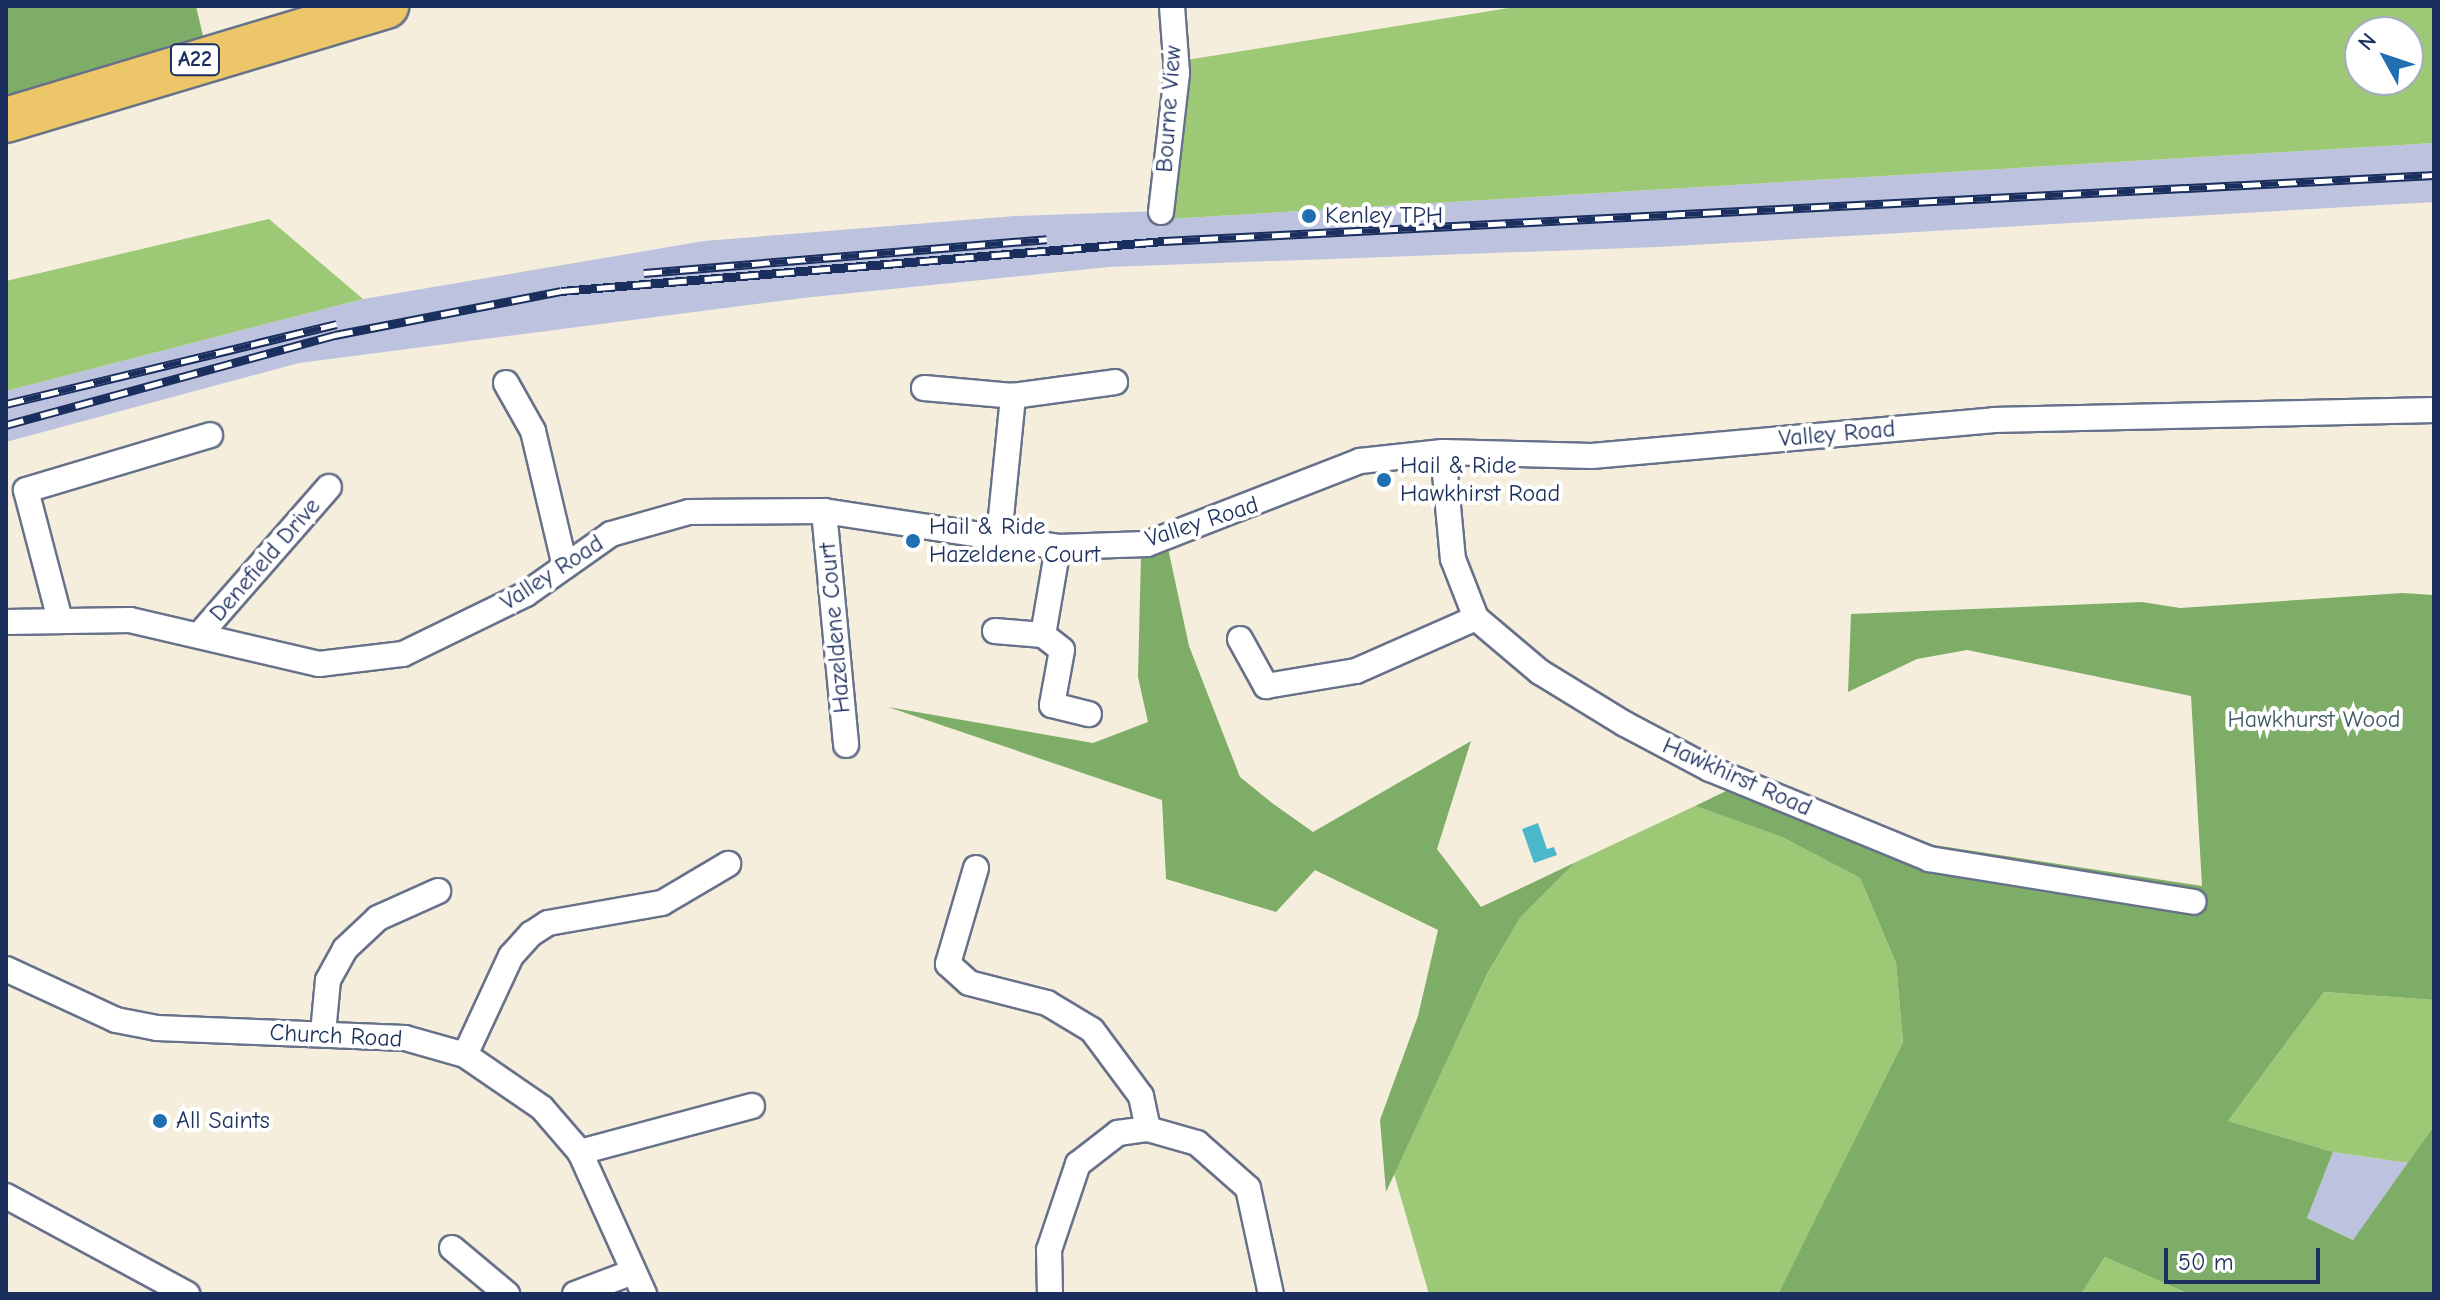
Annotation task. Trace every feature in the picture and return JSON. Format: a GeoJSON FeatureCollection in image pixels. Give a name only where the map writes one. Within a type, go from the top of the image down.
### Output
{"type":"FeatureCollection","features":[{"type":"Feature","properties":{"kind":"highway","name":"A22"},"geometry":{"type":"LineString","coordinates":[[6,120],[386,6]]}},
{"type":"Feature","properties":{"kind":"street","name":"Bourne View"},"geometry":{"type":"LineString","coordinates":[[1161,212],[1177,73],[1172,6]]}},
{"type":"Feature","properties":{"kind":"street"},"geometry":{"type":"LineString","coordinates":[[924,388],[1013,396],[1115,382]]}},
{"type":"Feature","properties":{"kind":"street"},"geometry":{"type":"LineString","coordinates":[[506,383],[533,431],[565,566]]}},
{"type":"Feature","properties":{"kind":"street"},"geometry":{"type":"LineString","coordinates":[[999,537],[1013,396]]}},
{"type":"Feature","properties":{"kind":"street","name":"Valley Road"},"geometry":{"type":"LineString","coordinates":[[6,622],[59,616],[201,633],[319,664],[403,654],[476,621],[638,523],[689,512],[824,511],[1058,547],[1147,544],[1360,461],[1443,452],[1592,456],[1994,420],[2434,410]]}},
{"type":"Feature","properties":{"kind":"street"},"geometry":{"type":"LineString","coordinates":[[59,616],[26,490],[210,435]]}},
{"type":"Feature","properties":{"kind":"street","name":"Hawkhirst Road"},"geometry":{"type":"LineString","coordinates":[[1443,452],[1453,559],[1476,618],[1540,672],[1638,732],[1929,859],[2194,902]]}},
{"type":"Feature","properties":{"kind":"street","name":"Denefield Drive"},"geometry":{"type":"LineString","coordinates":[[201,633],[329,487]]}},
{"type":"Feature","properties":{"kind":"street","name":"Hazeldene Court"},"geometry":{"type":"LineString","coordinates":[[824,511],[846,745]]}},
{"type":"Feature","properties":{"kind":"street"},"geometry":{"type":"LineString","coordinates":[[1043,635],[1058,547]]}},
{"type":"Feature","properties":{"kind":"street"},"geometry":{"type":"LineString","coordinates":[[1240,639],[1266,686],[1356,671],[1476,618]]}},
{"type":"Feature","properties":{"kind":"street"},"geometry":{"type":"LineString","coordinates":[[995,631],[1043,635],[1062,650],[1052,705],[1089,714]]}},
{"type":"Feature","properties":{"kind":"street"},"geometry":{"type":"LineString","coordinates":[[465,1055],[511,956],[531,934],[548,923],[662,903],[728,864]]}},
{"type":"Feature","properties":{"kind":"street"},"geometry":{"type":"LineString","coordinates":[[976,868],[948,964],[969,983],[1002,988],[1047,1003],[1092,1030],[1141,1096],[1148,1129]]}},
{"type":"Feature","properties":{"kind":"street"},"geometry":{"type":"LineString","coordinates":[[323,1033],[328,980],[345,949],[378,918],[438,891]]}},
{"type":"Feature","properties":{"kind":"street","name":"Church Road"},"geometry":{"type":"LineString","coordinates":[[6,969],[116,1020],[405,1038],[465,1055],[542,1108],[580,1152],[644,1294]]}},
{"type":"Feature","properties":{"kind":"street"},"geometry":{"type":"LineString","coordinates":[[580,1152],[752,1106]]}},
{"type":"Feature","properties":{"kind":"street"},"geometry":{"type":"LineString","coordinates":[[1050,1294],[1057,1213],[1078,1164],[1118,1133],[1148,1129],[1197,1143],[1248,1188],[1271,1294]]}},
{"type":"Feature","properties":{"kind":"street"},"geometry":{"type":"LineString","coordinates":[[6,1196],[187,1294]]}},
{"type":"Feature","properties":{"kind":"street"},"geometry":{"type":"LineString","coordinates":[[452,1248],[507,1294]]}},
{"type":"Feature","properties":{"kind":"street"},"geometry":{"type":"LineString","coordinates":[[575,1294],[633,1272]]}},
{"type":"Feature","properties":{"kind":"shaded area"},"geometry":{"type":"Polygon","coordinates":[[[2434,143],[2434,202],[1658,247],[1109,267],[803,298],[299,363],[6,442],[6,391],[363,299],[704,241],[1015,216],[1159,211],[1167,219],[2434,143]]]}},
{"type":"Feature","properties":{"kind":"shaded area"},"geometry":{"type":"Polygon","coordinates":[[[2333,1152],[2408,1163],[2354,1240],[2307,1218],[2333,1152]]]}},
{"type":"Feature","properties":{"kind":"green space"},"geometry":{"type":"Polygon","coordinates":[[[6,6],[196,6],[203,36],[6,96],[6,6]]]}},
{"type":"Feature","properties":{"kind":"green space"},"geometry":{"type":"Polygon","coordinates":[[[1521,6],[2434,6],[2434,143],[1167,219],[1186,60],[1521,6]]]}},
{"type":"Feature","properties":{"kind":"green space"},"geometry":{"type":"Polygon","coordinates":[[[269,219],[363,299],[6,391],[6,281],[269,219]]]}},
{"type":"Feature","properties":{"kind":"green space"},"geometry":{"type":"Polygon","coordinates":[[[1168,548],[1189,646],[1240,777],[1272,803],[1313,832],[1471,741],[1437,849],[1481,907],[1576,862],[1520,918],[1487,974],[1386,1192],[1380,1120],[1418,1016],[1438,930],[1315,870],[1276,912],[1166,879],[1162,800],[888,707],[1093,743],[1148,722],[1138,677],[1141,556],[1168,548]]]}},
{"type":"Feature","properties":{"kind":"green space","name":"Hawkhurst Wood"},"geometry":{"type":"Polygon","coordinates":[[[2402,593],[2434,595],[2434,1000],[2324,992],[2228,1121],[2333,1152],[2307,1218],[2353,1240],[2434,1126],[2434,1294],[2189,1294],[2105,1257],[2081,1294],[1778,1294],[1903,1042],[1896,963],[1860,878],[1782,837],[1695,806],[1755,777],[1934,845],[2202,886],[2191,696],[1967,650],[1917,659],[1848,692],[1851,614],[2142,602],[2180,608],[2402,593]]]}},
{"type":"Feature","properties":{"kind":"green space"},"geometry":{"type":"Polygon","coordinates":[[[1695,806],[1782,837],[1860,878],[1896,963],[1903,1042],[1778,1294],[1429,1294],[1394,1174],[1487,974],[1520,918],[1576,862],[1695,806]]]}},
{"type":"Feature","properties":{"kind":"green space"},"geometry":{"type":"Polygon","coordinates":[[[2324,992],[2434,1000],[2434,1126],[2408,1163],[2333,1152],[2228,1121],[2324,992]]]}},
{"type":"Feature","properties":{"kind":"green space"},"geometry":{"type":"Polygon","coordinates":[[[2105,1257],[2189,1294],[2081,1294],[2105,1257]]]}},
{"type":"Feature","properties":{"kind":"water"},"geometry":{"type":"Polygon","coordinates":[[[1538,823],[1547,849],[1554,847],[1557,855],[1534,863],[1522,829],[1538,823]]]}},
{"type":"Feature","properties":{"kind":"railway"},"geometry":{"type":"LineString","coordinates":[[6,425],[335,335],[561,291],[1164,241],[2434,175]]}},
{"type":"Feature","properties":{"kind":"railway"},"geometry":{"type":"LineString","coordinates":[[644,273],[1047,239]]}},
{"type":"Feature","properties":{"kind":"railway"},"geometry":{"type":"LineString","coordinates":[[6,404],[336,324]]}},
{"type":"Feature","properties":{"kind":"place","name":"Kenley TPH"},"geometry":{"type":"Point","coordinates":[1309,216]}},
{"type":"Feature","properties":{"kind":"place","name":"Hail & Ride Hawkhirst Road"},"geometry":{"type":"Point","coordinates":[1384,480]}},
{"type":"Feature","properties":{"kind":"place","name":"Hail & Ride Hazeldene Court"},"geometry":{"type":"Point","coordinates":[913,541]}},
{"type":"Feature","properties":{"kind":"place","name":"All Saints"},"geometry":{"type":"Point","coordinates":[160,1121]}}]}
